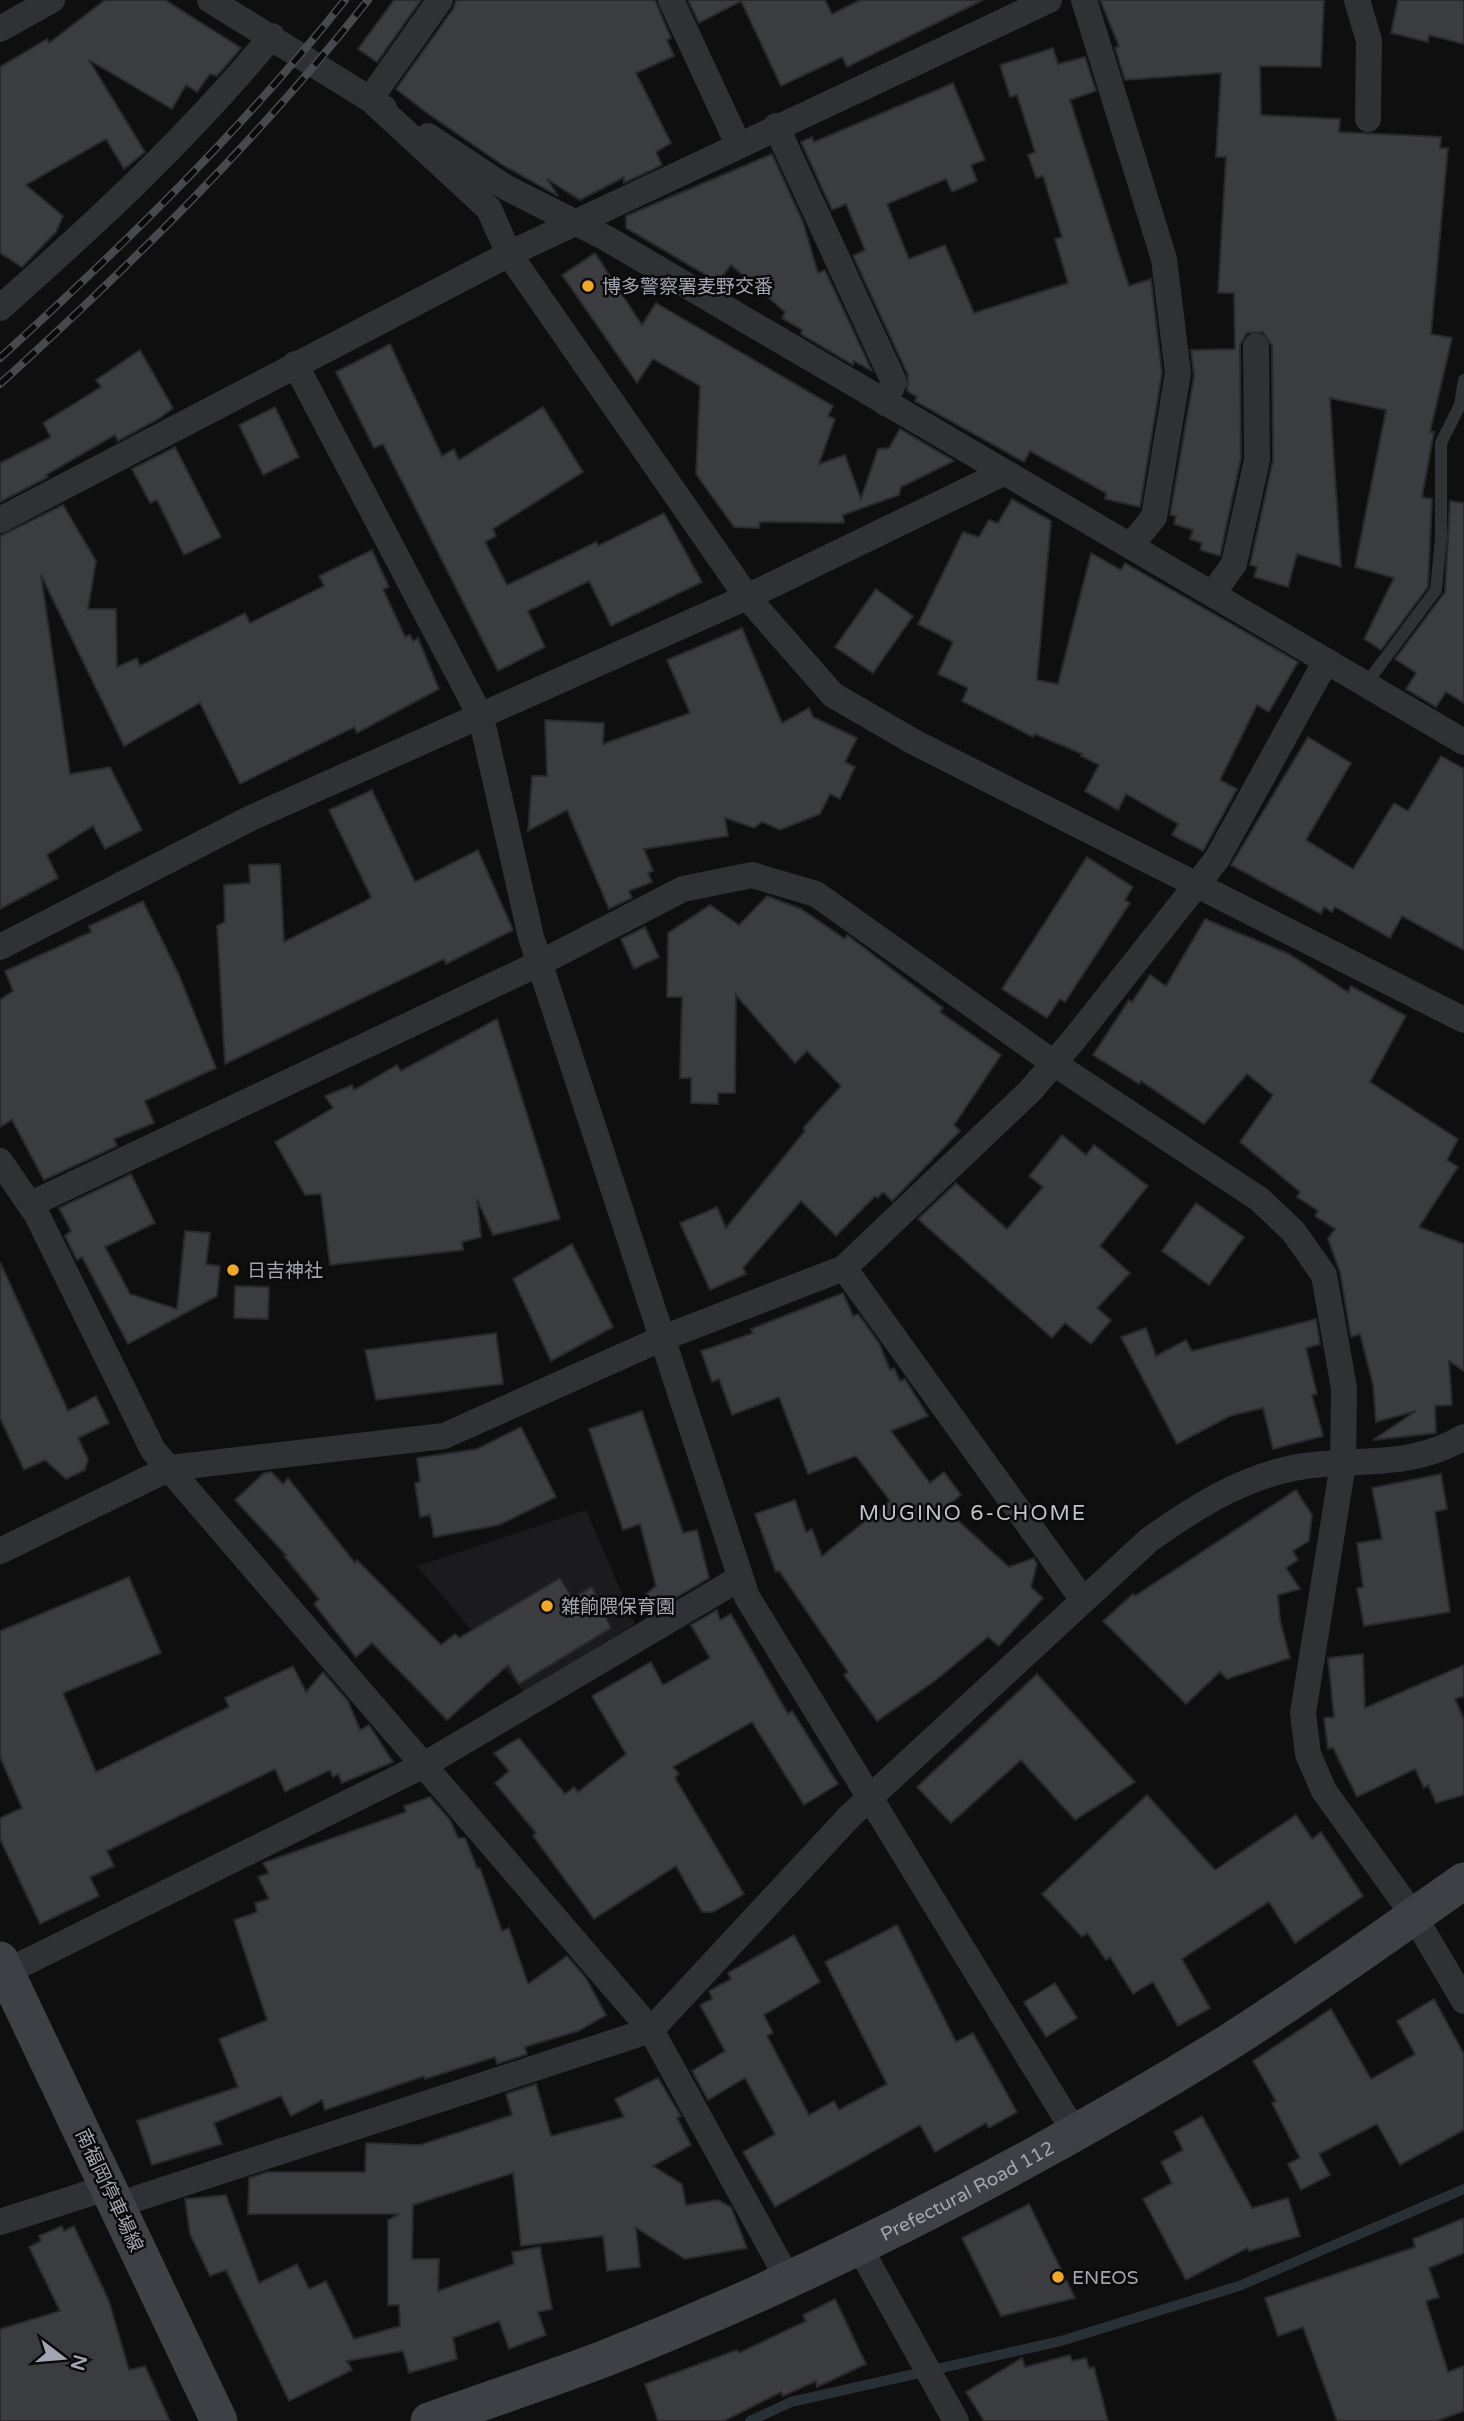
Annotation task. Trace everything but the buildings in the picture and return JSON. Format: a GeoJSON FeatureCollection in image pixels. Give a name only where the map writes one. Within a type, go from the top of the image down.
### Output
{"type":"FeatureCollection","features":[{"type":"Feature","properties":{"kind":"main road","name":"Prefectural Road 112"},"geometry":{"type":"LineString","coordinates":[[429,2421],[607,2357],[788,2279],[858,2245],[1074,2132],[1225,2044],[1464,1881]]}},
{"type":"Feature","properties":{"kind":"main road","name":"南福岡停車場線"},"geometry":{"type":"LineString","coordinates":[[3,1966],[219,2421]]}},
{"type":"Feature","properties":{"kind":"street"},"geometry":{"type":"LineString","coordinates":[[0,29],[52,0]]}},
{"type":"Feature","properties":{"kind":"street"},"geometry":{"type":"LineString","coordinates":[[210,0],[272,36],[505,187],[606,238],[1464,741]]}},
{"type":"Feature","properties":{"kind":"street"},"geometry":{"type":"LineString","coordinates":[[370,99],[440,0]]}},
{"type":"Feature","properties":{"kind":"street"},"geometry":{"type":"LineString","coordinates":[[671,0],[738,144]]}},
{"type":"Feature","properties":{"kind":"street"},"geometry":{"type":"LineString","coordinates":[[0,520],[295,364],[509,254],[575,224],[601,208],[1049,0]]}},
{"type":"Feature","properties":{"kind":"street"},"geometry":{"type":"LineString","coordinates":[[1084,0],[1164,259],[1178,373],[1154,517],[1131,545]]}},
{"type":"Feature","properties":{"kind":"street"},"geometry":{"type":"LineString","coordinates":[[1357,0],[1369,41],[1368,119]]}},
{"type":"Feature","properties":{"kind":"street"},"geometry":{"type":"LineString","coordinates":[[0,307],[119,202],[220,99],[272,36]]}},
{"type":"Feature","properties":{"kind":"street"},"geometry":{"type":"LineString","coordinates":[[370,99],[488,209],[509,254],[747,597],[811,673],[847,705],[914,742],[1464,1020]]}},
{"type":"Feature","properties":{"kind":"street"},"geometry":{"type":"LineString","coordinates":[[776,126],[894,382],[885,402]]}},
{"type":"Feature","properties":{"kind":"street"},"geometry":{"type":"LineString","coordinates":[[1213,593],[1234,564],[1258,460],[1256,346]]}},
{"type":"Feature","properties":{"kind":"street"},"geometry":{"type":"LineString","coordinates":[[295,364],[481,717],[531,937],[747,1597],[1074,2132]]}},
{"type":"Feature","properties":{"kind":"street"},"geometry":{"type":"LineString","coordinates":[[0,947],[251,818],[747,597],[1003,473]]}},
{"type":"Feature","properties":{"kind":"street"},"geometry":{"type":"LineString","coordinates":[[0,1551],[170,1468],[444,1436],[663,1338],[844,1268],[993,1128],[1055,1063],[1217,859],[1326,661]]}},
{"type":"Feature","properties":{"kind":"street"},"geometry":{"type":"LineString","coordinates":[[31,1205],[540,962],[683,889],[752,875],[816,894],[1055,1063],[1259,1199],[1293,1231],[1324,1275],[1344,1388],[1343,1464],[1303,1713],[1308,1755],[1324,1791],[1414,1916],[1464,2001]]}},
{"type":"Feature","properties":{"kind":"street"},"geometry":{"type":"LineString","coordinates":[[0,1161],[31,1205],[153,1450],[651,2030],[788,2279]]}},
{"type":"Feature","properties":{"kind":"street"},"geometry":{"type":"LineString","coordinates":[[844,1268],[1083,1600]]}},
{"type":"Feature","properties":{"kind":"street"},"geometry":{"type":"LineString","coordinates":[[0,2222],[113,2196],[651,2030],[869,1799],[1149,1540],[1184,1515],[1227,1491],[1266,1475],[1312,1465],[1406,1461],[1445,1448],[1464,1437]]}},
{"type":"Feature","properties":{"kind":"street"},"geometry":{"type":"LineString","coordinates":[[3,1966],[424,1765],[740,1578]]}},
{"type":"Feature","properties":{"kind":"street"},"geometry":{"type":"LineString","coordinates":[[858,2245],[956,2421]]}},
{"type":"Feature","properties":{"kind":"lane"},"geometry":{"type":"LineString","coordinates":[[1366,684],[1436,590],[1441,538],[1441,443],[1460,405],[1464,380]]}},
{"type":"Feature","properties":{"kind":"shaded area"},"geometry":{"type":"Polygon","coordinates":[[[586,1510],[635,1624],[524,1692],[417,1566],[586,1510]]]}},
{"type":"Feature","properties":{"kind":"waterway"},"geometry":{"type":"LineString","coordinates":[[750,2421],[791,2402],[1061,2341],[1239,2286],[1464,2189]]}},
{"type":"Feature","properties":{"kind":"railway"},"geometry":{"type":"LineString","coordinates":[[0,358],[180,186],[265,95],[345,0]]}},
{"type":"Feature","properties":{"kind":"railway"},"geometry":{"type":"LineString","coordinates":[[0,384],[98,293],[192,200],[282,103],[368,0]]}},
{"type":"Feature","properties":{"kind":"place","name":"博多警察署麦野交番"},"geometry":{"type":"Point","coordinates":[588,286]}},
{"type":"Feature","properties":{"kind":"place","name":"日吉神社"},"geometry":{"type":"Point","coordinates":[233,1270]}},
{"type":"Feature","properties":{"kind":"place","name":"雑餉隈保育園"},"geometry":{"type":"Point","coordinates":[547,1606]}},
{"type":"Feature","properties":{"kind":"place","name":"ENEOS"},"geometry":{"type":"Point","coordinates":[1058,2277]}},
{"type":"Feature","properties":{"kind":"district","name":"MUGINO 6-CHOME"},"geometry":{"type":"Point","coordinates":[973,1513]}}]}
